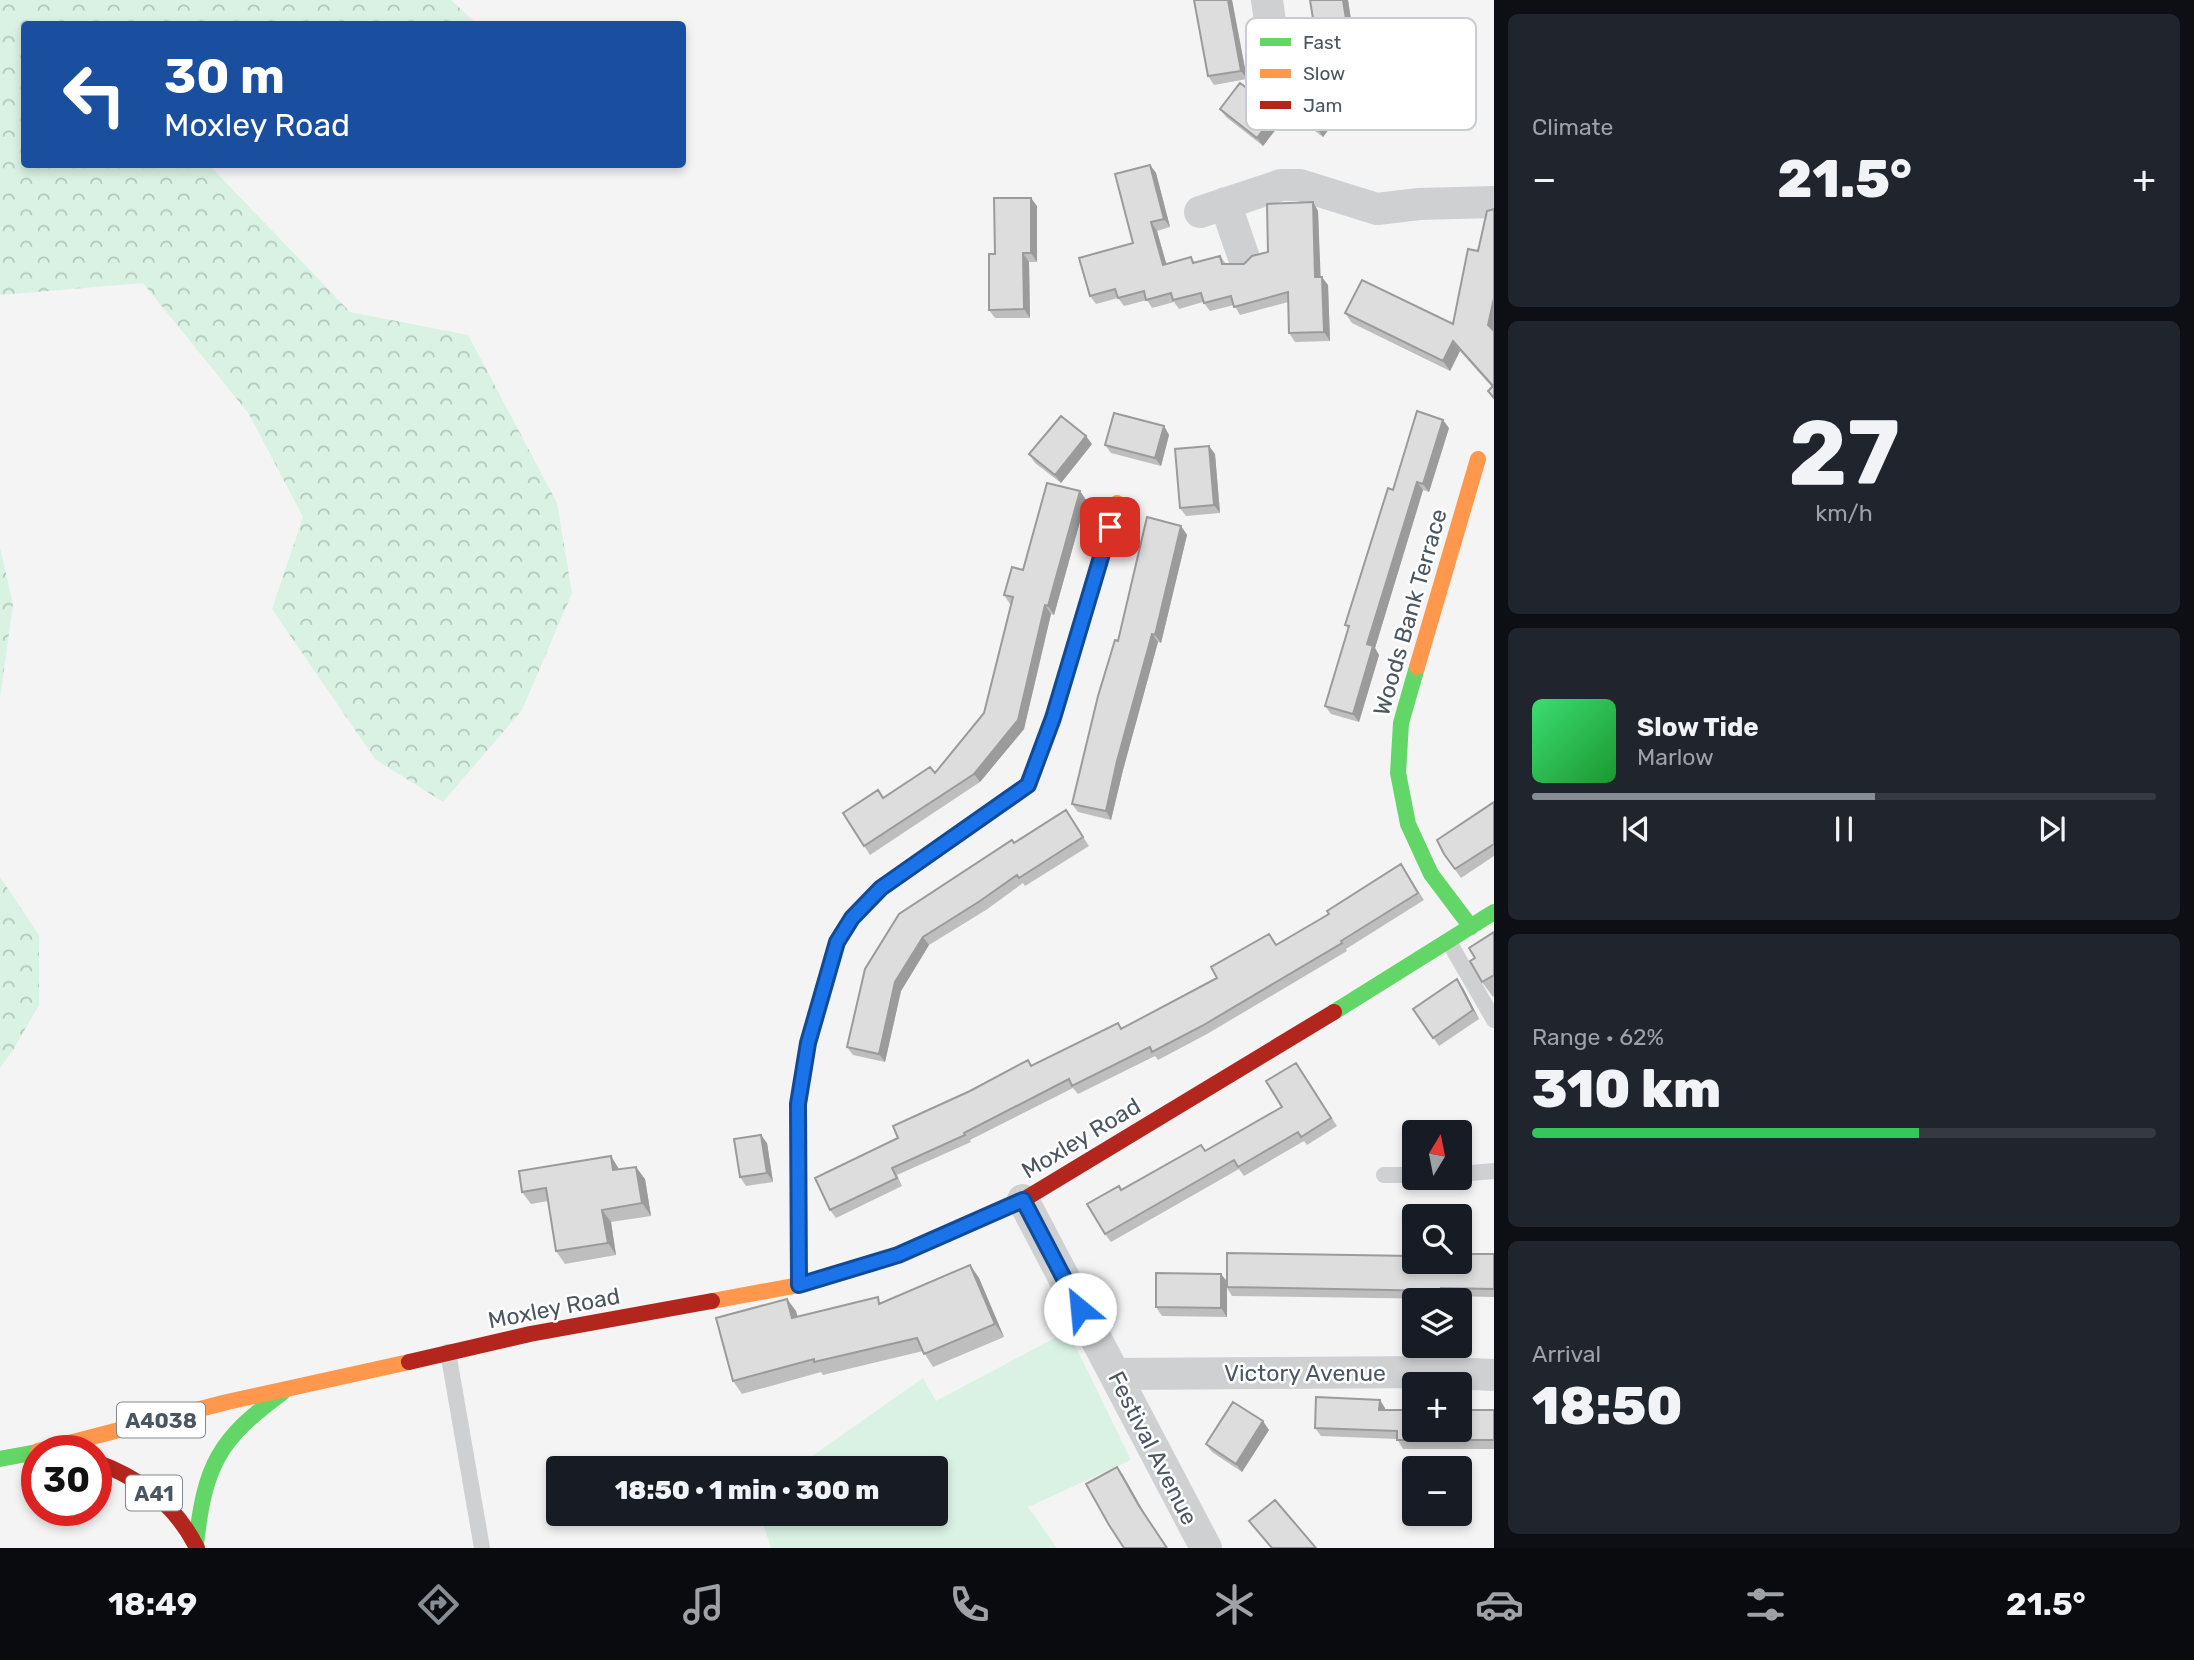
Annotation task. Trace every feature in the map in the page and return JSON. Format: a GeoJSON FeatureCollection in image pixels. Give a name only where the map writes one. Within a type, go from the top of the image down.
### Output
{"type":"FeatureCollection","features":[{"type":"Feature","properties":{"kind":"main road","name":"Woods Bank Terrace"},"geometry":{"type":"LineString","coordinates":[[1471,927],[1432,874],[1419,849],[1408,824],[1398,774],[1401,723],[1478,459]]}},
{"type":"Feature","properties":{"kind":"main road"},"geometry":{"type":"LineString","coordinates":[[799,1285],[798,1104],[808,1043],[837,942],[852,918],[881,888],[1028,785],[1053,718],[1117,503]]}},
{"type":"Feature","properties":{"kind":"main road","name":"Moxley Road"},"geometry":{"type":"LineString","coordinates":[[99,1435],[228,1402],[530,1334],[799,1285],[898,1255],[1023,1200],[1449,942],[1494,912]]}},
{"type":"Feature","properties":{"kind":"main road","name":"Moxley Road"},"geometry":{"type":"LineString","coordinates":[[196,1546],[211,1467],[223,1448],[252,1415],[283,1391]]}},
{"type":"Feature","properties":{"kind":"main road","name":"Moxley Road"},"geometry":{"type":"LineString","coordinates":[[0,1459],[21,1454]]}},
{"type":"Feature","properties":{"kind":"main road","name":"A41"},"geometry":{"type":"LineString","coordinates":[[112,1467],[151,1490],[169,1506],[196,1546]]}},
{"type":"Feature","properties":{"kind":"street"},"geometry":{"type":"LineString","coordinates":[[1267,0],[1270,18]]}},
{"type":"Feature","properties":{"kind":"street"},"geometry":{"type":"LineString","coordinates":[[1243,255],[1213,207],[1281,185],[1300,185],[1377,209],[1419,204],[1494,202]]}},
{"type":"Feature","properties":{"kind":"street","name":"Festival Avenue"},"geometry":{"type":"LineString","coordinates":[[1023,1200],[1206,1548]]}},
{"type":"Feature","properties":{"kind":"street","name":"Victory Avenue"},"geometry":{"type":"LineString","coordinates":[[1115,1374],[1426,1372],[1494,1375]]}},
{"type":"Feature","properties":{"kind":"lane"},"geometry":{"type":"LineString","coordinates":[[1449,942],[1494,1020]]}},
{"type":"Feature","properties":{"kind":"lane"},"geometry":{"type":"LineString","coordinates":[[1472,1173],[1494,1171]]}},
{"type":"Feature","properties":{"kind":"lane"},"geometry":{"type":"LineString","coordinates":[[1384,1175],[1402,1175]]}},
{"type":"Feature","properties":{"kind":"lane"},"geometry":{"type":"LineString","coordinates":[[448,1352],[482,1548]]}},
{"type":"Feature","properties":{"kind":"green space"},"geometry":{"type":"Polygon","coordinates":[[[0,0],[451,0],[474,21],[21,21],[21,168],[212,168],[350,312],[468,335],[557,503],[572,593],[522,710],[443,802],[375,759],[272,609],[303,517],[249,414],[143,283],[0,295],[0,0]]]}},
{"type":"Feature","properties":{"kind":"green space"},"geometry":{"type":"Polygon","coordinates":[[[0,548],[13,604],[0,699],[0,548]]]}},
{"type":"Feature","properties":{"kind":"green space"},"geometry":{"type":"Polygon","coordinates":[[[0,877],[39,935],[39,1005],[0,1068],[0,877]]]}},
{"type":"Feature","properties":{"kind":"green space"},"geometry":{"type":"Polygon","coordinates":[[[1068,1331],[1131,1460],[1028,1507],[1057,1548],[771,1548],[764,1526],[948,1526],[948,1456],[812,1456],[923,1378],[936,1401],[1068,1331]]]}},
{"type":"Feature","properties":{"kind":"building"},"geometry":{"type":"Polygon","coordinates":[[[1194,0],[1228,0],[1241,71],[1208,76],[1194,0]]]}},
{"type":"Feature","properties":{"kind":"building"},"geometry":{"type":"Polygon","coordinates":[[[1310,0],[1343,0],[1346,18],[1313,18],[1310,0]]]}},
{"type":"Feature","properties":{"kind":"building"},"geometry":{"type":"Polygon","coordinates":[[[1240,83],[1246,88],[1246,129],[1220,109],[1240,83]]]}},
{"type":"Feature","properties":{"kind":"building"},"geometry":{"type":"Polygon","coordinates":[[[1247,130],[1263,130],[1257,138],[1247,130]]]}},
{"type":"Feature","properties":{"kind":"building"},"geometry":{"type":"Polygon","coordinates":[[[1150,165],[1164,219],[1151,222],[1163,265],[1191,257],[1193,263],[1220,256],[1222,264],[1244,264],[1252,256],[1268,252],[1267,204],[1313,202],[1315,277],[1322,277],[1324,332],[1289,333],[1288,292],[1234,307],[1231,296],[1204,303],[1201,293],[1173,300],[1171,293],[1146,300],[1144,291],[1118,298],[1115,289],[1090,296],[1079,258],[1133,243],[1115,174],[1150,165]]]}},
{"type":"Feature","properties":{"kind":"building"},"geometry":{"type":"Polygon","coordinates":[[[994,198],[1031,198],[1031,253],[1023,253],[1024,309],[989,310],[989,254],[995,254],[994,198]]]}},
{"type":"Feature","properties":{"kind":"building"},"geometry":{"type":"Polygon","coordinates":[[[1494,209],[1494,298],[1488,325],[1494,331],[1494,398],[1488,391],[1493,386],[1453,341],[1443,361],[1345,313],[1362,280],[1453,324],[1468,249],[1478,251],[1487,211],[1494,209]]]}},
{"type":"Feature","properties":{"kind":"building"},"geometry":{"type":"Polygon","coordinates":[[[1417,411],[1443,420],[1423,484],[1417,482],[1367,644],[1373,646],[1353,714],[1325,706],[1349,626],[1345,625],[1388,488],[1393,490],[1417,411]]]}},
{"type":"Feature","properties":{"kind":"building"},"geometry":{"type":"Polygon","coordinates":[[[1114,413],[1164,426],[1155,458],[1105,445],[1114,413]]]}},
{"type":"Feature","properties":{"kind":"building"},"geometry":{"type":"Polygon","coordinates":[[[1061,416],[1086,436],[1055,475],[1029,454],[1061,416]]]}},
{"type":"Feature","properties":{"kind":"building"},"geometry":{"type":"Polygon","coordinates":[[[1209,446],[1214,505],[1180,508],[1175,449],[1209,446]]]}},
{"type":"Feature","properties":{"kind":"building"},"geometry":{"type":"Polygon","coordinates":[[[1047,483],[1080,491],[1048,606],[1045,605],[1018,720],[974,774],[864,846],[843,813],[878,790],[883,798],[930,767],[935,773],[984,713],[1013,597],[1004,595],[1012,567],[1023,570],[1047,483]]]}},
{"type":"Feature","properties":{"kind":"building"},"geometry":{"type":"Polygon","coordinates":[[[1147,517],[1181,526],[1155,635],[1152,634],[1106,811],[1072,804],[1098,696],[1115,640],[1118,641],[1147,517]]]}},
{"type":"Feature","properties":{"kind":"building"},"geometry":{"type":"Polygon","coordinates":[[[1494,802],[1494,844],[1455,869],[1437,840],[1494,802]]]}},
{"type":"Feature","properties":{"kind":"building"},"geometry":{"type":"Polygon","coordinates":[[[1066,810],[1083,837],[1019,878],[1017,875],[923,937],[895,982],[879,1054],[847,1047],[865,969],[899,914],[1012,840],[1014,843],[1066,810]]]}},
{"type":"Feature","properties":{"kind":"building"},"geometry":{"type":"Polygon","coordinates":[[[1401,864],[1418,893],[1341,941],[1342,943],[1202,1026],[1152,1052],[1150,1047],[1072,1086],[1069,1079],[964,1133],[965,1135],[892,1168],[897,1178],[830,1210],[815,1178],[898,1138],[893,1126],[970,1091],[1028,1060],[1031,1066],[1118,1023],[1121,1029],[1217,978],[1211,967],[1269,934],[1276,945],[1329,914],[1327,911],[1401,864]]]}},
{"type":"Feature","properties":{"kind":"building"},"geometry":{"type":"Polygon","coordinates":[[[1494,932],[1494,975],[1482,982],[1470,961],[1475,958],[1469,948],[1494,932]]]}},
{"type":"Feature","properties":{"kind":"building"},"geometry":{"type":"Polygon","coordinates":[[[1457,979],[1473,1010],[1433,1038],[1413,1009],[1457,979]]]}},
{"type":"Feature","properties":{"kind":"building"},"geometry":{"type":"Polygon","coordinates":[[[1296,1063],[1331,1118],[1301,1137],[1298,1132],[1238,1167],[1234,1160],[1105,1234],[1087,1204],[1119,1186],[1121,1190],[1201,1145],[1205,1151],[1282,1107],[1266,1081],[1296,1063]]]}},
{"type":"Feature","properties":{"kind":"building"},"geometry":{"type":"Polygon","coordinates":[[[761,1135],[767,1173],[740,1177],[734,1139],[761,1135]]]}},
{"type":"Feature","properties":{"kind":"building"},"geometry":{"type":"Polygon","coordinates":[[[611,1156],[613,1170],[636,1167],[642,1203],[602,1210],[608,1243],[556,1251],[546,1188],[522,1192],[519,1171],[611,1156]]]}},
{"type":"Feature","properties":{"kind":"building"},"geometry":{"type":"Polygon","coordinates":[[[1227,1253],[1402,1256],[1402,1274],[1472,1274],[1472,1254],[1494,1254],[1494,1289],[1227,1287],[1227,1253]]]}},
{"type":"Feature","properties":{"kind":"building"},"geometry":{"type":"Polygon","coordinates":[[[970,1265],[995,1324],[924,1354],[917,1338],[814,1362],[814,1359],[733,1381],[716,1318],[787,1299],[792,1318],[878,1297],[879,1304],[970,1265]]]}},
{"type":"Feature","properties":{"kind":"building"},"geometry":{"type":"Polygon","coordinates":[[[1156,1273],[1221,1274],[1221,1308],[1156,1307],[1156,1273]]]}},
{"type":"Feature","properties":{"kind":"building"},"geometry":{"type":"Polygon","coordinates":[[[1316,1397],[1380,1400],[1379,1410],[1402,1410],[1402,1440],[1397,1440],[1397,1431],[1315,1428],[1316,1397]]]}},
{"type":"Feature","properties":{"kind":"building"},"geometry":{"type":"Polygon","coordinates":[[[1233,1402],[1263,1421],[1236,1464],[1206,1444],[1233,1402]]]}},
{"type":"Feature","properties":{"kind":"building"},"geometry":{"type":"Polygon","coordinates":[[[1472,1410],[1494,1410],[1494,1440],[1472,1440],[1472,1410]]]}},
{"type":"Feature","properties":{"kind":"building"},"geometry":{"type":"Polygon","coordinates":[[[1117,1467],[1167,1548],[1124,1548],[1109,1525],[1086,1484],[1117,1467]]]}},
{"type":"Feature","properties":{"kind":"building"},"geometry":{"type":"Polygon","coordinates":[[[1275,1500],[1316,1548],[1272,1548],[1249,1521],[1275,1500]]]}},
{"type":"Feature","properties":{"kind":"traffic: fast"},"geometry":{"type":"LineString","coordinates":[[1417,667],[1401,723],[1398,773],[1408,824],[1431,874],[1471,927]]}},
{"type":"Feature","properties":{"kind":"traffic: fast"},"geometry":{"type":"LineString","coordinates":[[1334,1012],[1494,912]]}},
{"type":"Feature","properties":{"kind":"traffic: fast"},"geometry":{"type":"LineString","coordinates":[[196,1544],[204,1494],[218,1456],[243,1425],[282,1393]]}},
{"type":"Feature","properties":{"kind":"traffic: fast"},"geometry":{"type":"LineString","coordinates":[[0,1459],[21,1455]]}},
{"type":"Feature","properties":{"kind":"traffic: slow"},"geometry":{"type":"LineString","coordinates":[[1417,667],[1478,459]]}},
{"type":"Feature","properties":{"kind":"traffic: slow"},"geometry":{"type":"LineString","coordinates":[[989,813],[1028,785],[1053,718],[1117,503]]}},
{"type":"Feature","properties":{"kind":"traffic: slow"},"geometry":{"type":"LineString","coordinates":[[712,1301],[799,1285],[898,1255],[997,1211]]}},
{"type":"Feature","properties":{"kind":"traffic: slow"},"geometry":{"type":"LineString","coordinates":[[100,1435],[227,1402],[409,1362]]}},
{"type":"Feature","properties":{"kind":"traffic: jam"},"geometry":{"type":"LineString","coordinates":[[799,1285],[798,1104],[808,1043],[837,942],[852,917],[882,888],[989,813]]}},
{"type":"Feature","properties":{"kind":"traffic: jam"},"geometry":{"type":"LineString","coordinates":[[997,1211],[1023,1200],[1334,1012]]}},
{"type":"Feature","properties":{"kind":"traffic: jam"},"geometry":{"type":"LineString","coordinates":[[409,1362],[530,1334],[712,1301]]}},
{"type":"Feature","properties":{"kind":"traffic: jam"},"geometry":{"type":"LineString","coordinates":[[112,1469],[142,1485],[167,1506],[179,1519],[197,1548]]}},
{"type":"Feature","properties":{"kind":"route"},"geometry":{"type":"LineString","coordinates":[[1080,1309],[1023,1200],[898,1255],[799,1285],[798,1104],[808,1043],[837,942],[852,918],[881,888],[1028,785],[1053,718],[1110,527]]}}]}
